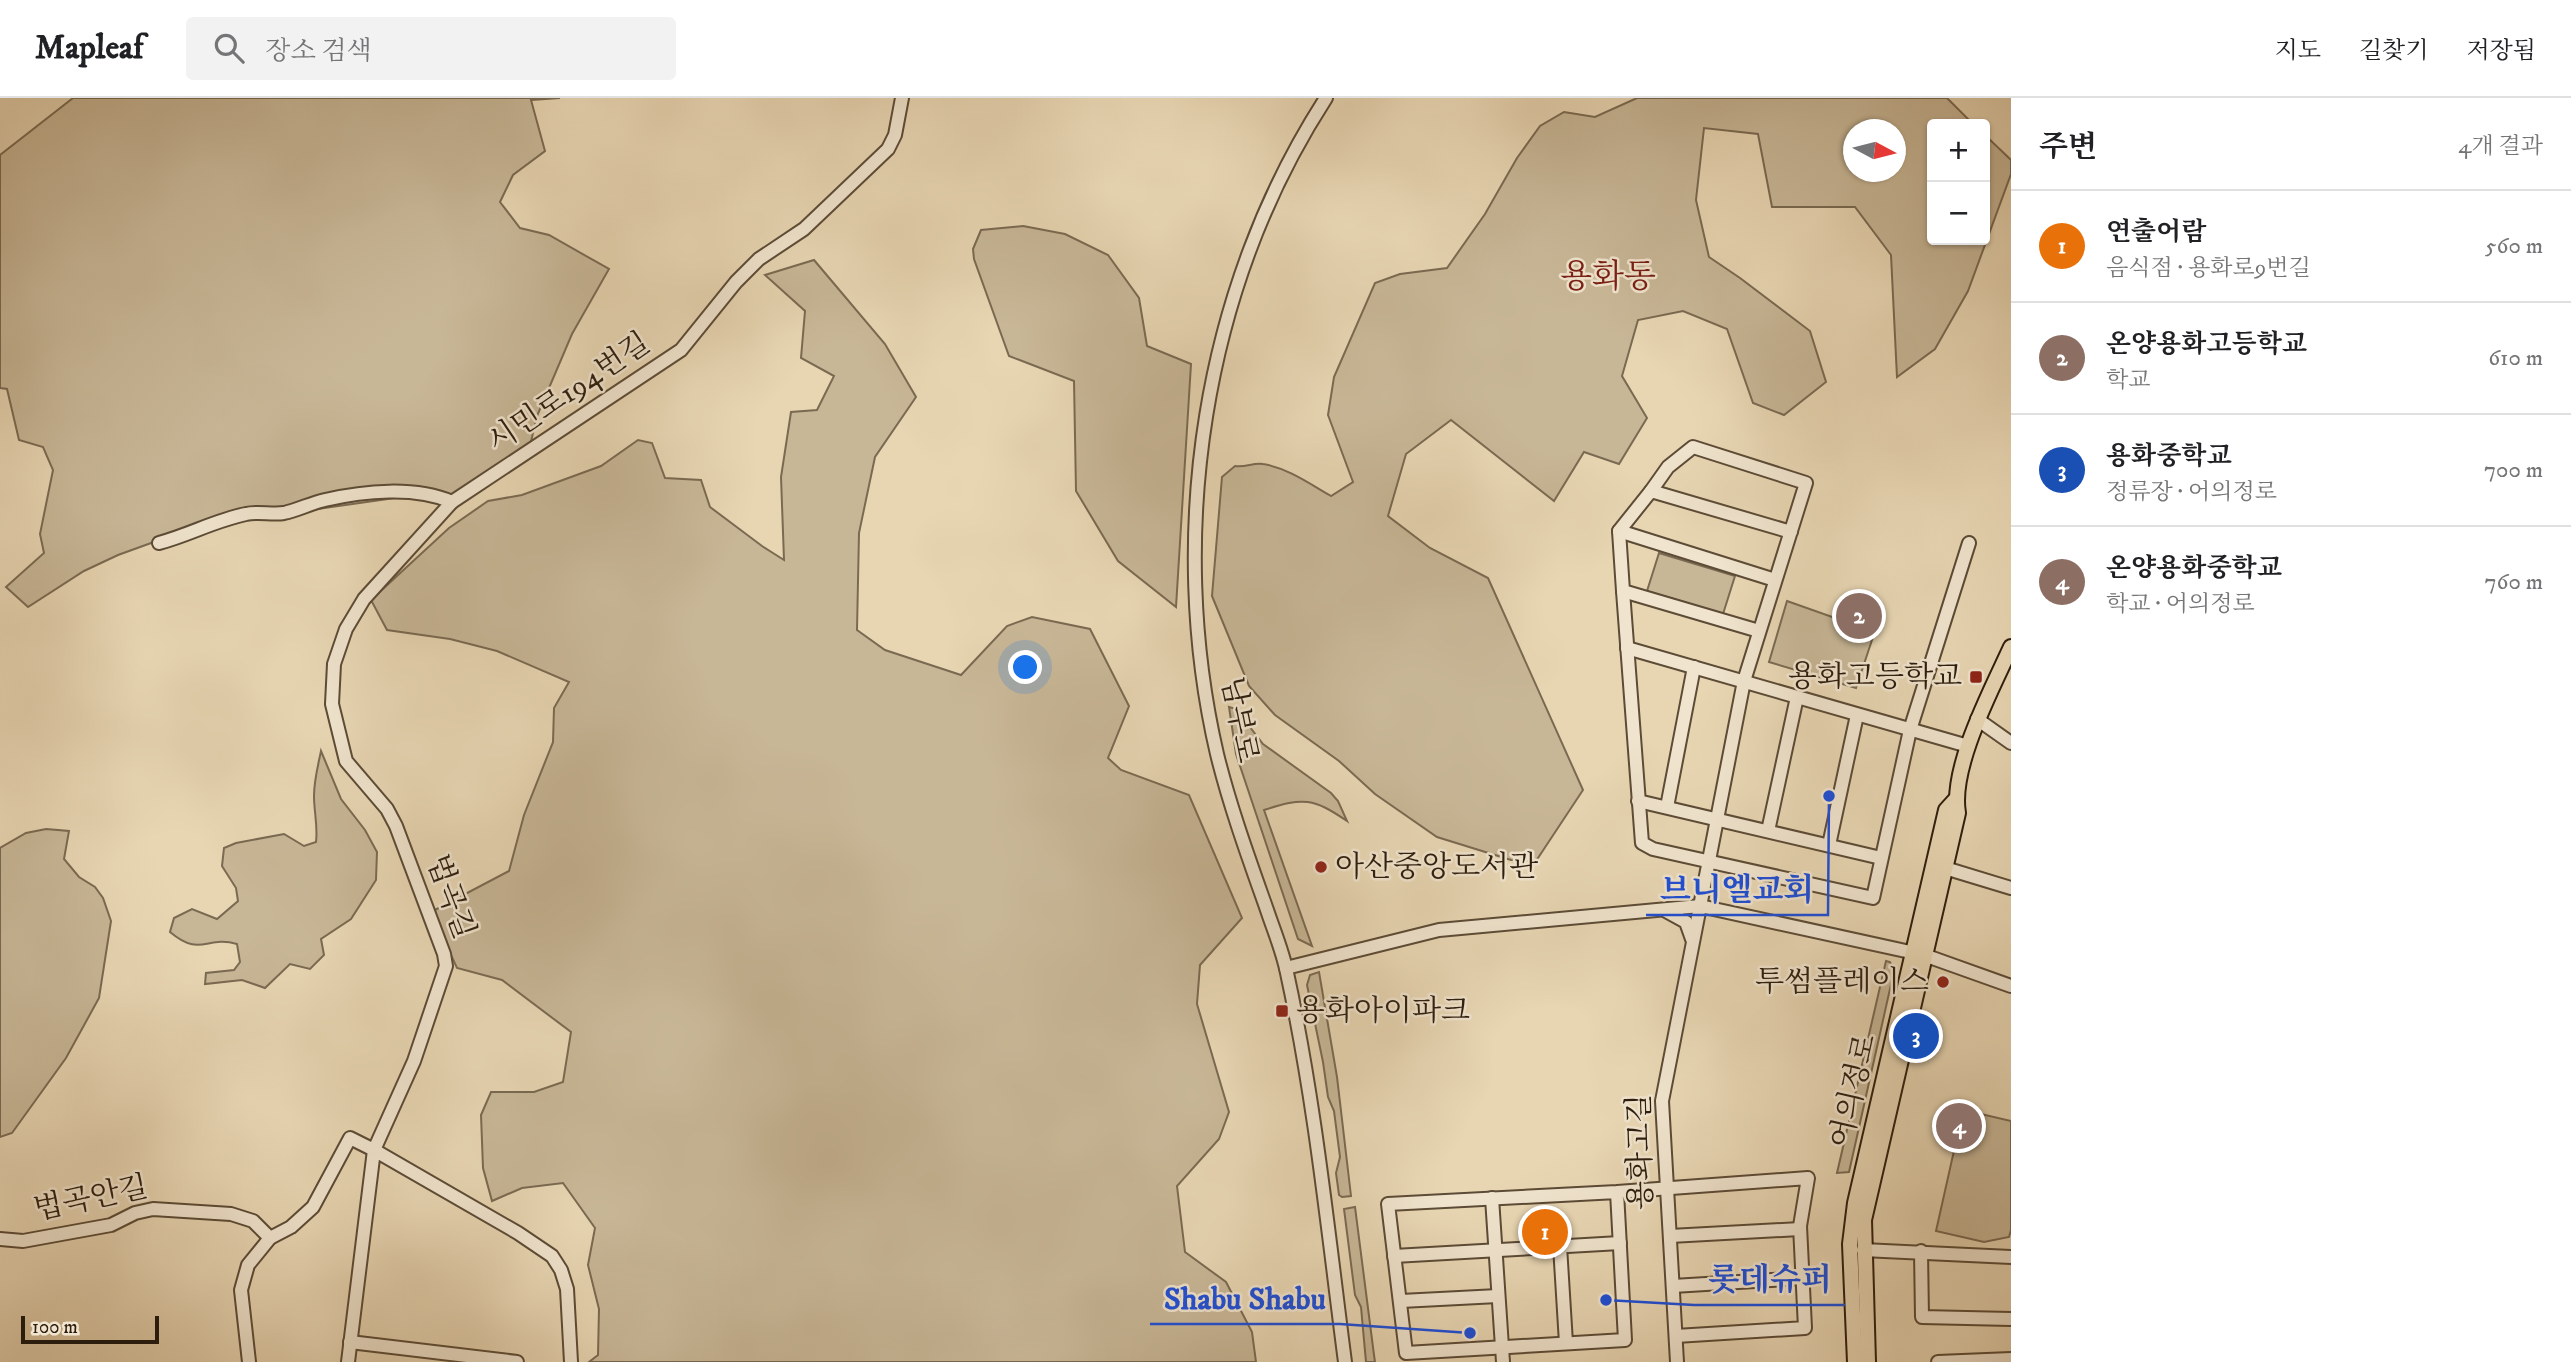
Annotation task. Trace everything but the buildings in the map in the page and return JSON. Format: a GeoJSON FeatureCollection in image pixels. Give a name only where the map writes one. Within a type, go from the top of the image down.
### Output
{"type":"FeatureCollection","features":[{"type":"Feature","properties":{"kind":"main road","name":"어의정로"},"geometry":{"type":"LineString","coordinates":[[1868,1362],[1864,1220],[1946,810],[1955,799],[1978,719],[2011,647]]}},
{"type":"Feature","properties":{"kind":"main road","name":"어의정로"},"geometry":{"type":"LineString","coordinates":[[1855,1362],[1850,1244],[1855,1203],[1918,954],[1945,867],[1958,813],[1955,799]]}},
{"type":"Feature","properties":{"kind":"street","name":"시민로194번길"},"geometry":{"type":"LineString","coordinates":[[452,502],[681,350],[736,282],[759,259],[804,229],[888,149],[895,135],[902,98]]}},
{"type":"Feature","properties":{"kind":"street","name":"남부로"},"geometry":{"type":"LineString","coordinates":[[1326,98],[1288,163],[1260,226],[1226,328],[1211,391],[1202,448],[1196,508],[1195,561],[1197,617],[1209,717],[1230,800],[1286,968],[1308,1077],[1345,1362]]}},
{"type":"Feature","properties":{"kind":"street","name":"용화고길"},"geometry":{"type":"LineString","coordinates":[[1651,491],[1668,467],[1693,447],[1807,483],[1744,681],[1662,1101],[1677,1362]]}},
{"type":"Feature","properties":{"kind":"street"},"geometry":{"type":"LineString","coordinates":[[1791,532],[1651,491],[1619,531],[1642,843],[1653,849],[1872,898],[1910,730],[1969,543]]}},
{"type":"Feature","properties":{"kind":"street"},"geometry":{"type":"LineString","coordinates":[[159,543],[250,513],[284,513],[325,500],[351,496],[395,492],[440,497],[452,502]]}},
{"type":"Feature","properties":{"kind":"street","name":"법곡길"},"geometry":{"type":"LineString","coordinates":[[348,1362],[374,1150],[414,1060],[446,966],[444,954],[396,826],[387,809],[346,761],[332,704],[334,664],[346,629],[364,599],[452,502]]}},
{"type":"Feature","properties":{"kind":"street"},"geometry":{"type":"LineString","coordinates":[[1619,531],[1775,580]]}},
{"type":"Feature","properties":{"kind":"street"},"geometry":{"type":"LineString","coordinates":[[1623,591],[1759,631]]}},
{"type":"Feature","properties":{"kind":"street"},"geometry":{"type":"LineString","coordinates":[[1627,648],[1969,746]]}},
{"type":"Feature","properties":{"kind":"street"},"geometry":{"type":"LineString","coordinates":[[1667,807],[1695,667]]}},
{"type":"Feature","properties":{"kind":"street"},"geometry":{"type":"LineString","coordinates":[[1768,831],[1797,697]]}},
{"type":"Feature","properties":{"kind":"street"},"geometry":{"type":"LineString","coordinates":[[1829,845],[1857,715]]}},
{"type":"Feature","properties":{"kind":"street"},"geometry":{"type":"LineString","coordinates":[[1978,719],[2011,743]]}},
{"type":"Feature","properties":{"kind":"street"},"geometry":{"type":"LineString","coordinates":[[1638,801],[1881,858]]}},
{"type":"Feature","properties":{"kind":"street"},"geometry":{"type":"LineString","coordinates":[[1945,867],[2011,888]]}},
{"type":"Feature","properties":{"kind":"street"},"geometry":{"type":"LineString","coordinates":[[1286,968],[1438,930],[1700,906],[1918,954],[2011,986]]}},
{"type":"Feature","properties":{"kind":"street"},"geometry":{"type":"LineString","coordinates":[[1662,909],[1676,914],[1686,922],[1693,943]]}},
{"type":"Feature","properties":{"kind":"street"},"geometry":{"type":"LineString","coordinates":[[248,1362],[240,1290],[248,1265],[270,1238],[291,1227],[313,1207],[350,1138],[518,1233],[552,1256],[561,1270],[567,1289],[571,1362]]}},
{"type":"Feature","properties":{"kind":"street"},"geometry":{"type":"LineString","coordinates":[[1617,1192],[1625,1340],[1406,1353],[1388,1204],[1617,1192],[1808,1178],[1800,1229],[1805,1328],[1676,1336]]}},
{"type":"Feature","properties":{"kind":"street"},"geometry":{"type":"LineString","coordinates":[[1492,1198],[1503,1362]]}},
{"type":"Feature","properties":{"kind":"street","name":"법곡안길"},"geometry":{"type":"LineString","coordinates":[[0,1239],[23,1241],[111,1225],[135,1213],[153,1209],[231,1214],[253,1221],[270,1238]]}},
{"type":"Feature","properties":{"kind":"street"},"geometry":{"type":"LineString","coordinates":[[1670,1236],[1800,1229]]}},
{"type":"Feature","properties":{"kind":"street"},"geometry":{"type":"LineString","coordinates":[[1394,1256],[1620,1243]]}},
{"type":"Feature","properties":{"kind":"street"},"geometry":{"type":"LineString","coordinates":[[1560,1246],[1566,1343]]}},
{"type":"Feature","properties":{"kind":"street"},"geometry":{"type":"LineString","coordinates":[[1863,1250],[2011,1257]]}},
{"type":"Feature","properties":{"kind":"street"},"geometry":{"type":"LineString","coordinates":[[1921,1251],[1922,1317],[2011,1319]]}},
{"type":"Feature","properties":{"kind":"street"},"geometry":{"type":"LineString","coordinates":[[1673,1286],[1803,1278]]}},
{"type":"Feature","properties":{"kind":"street"},"geometry":{"type":"LineString","coordinates":[[1401,1301],[1498,1296]]}},
{"type":"Feature","properties":{"kind":"street"},"geometry":{"type":"LineString","coordinates":[[350,1342],[517,1362]]}},
{"type":"Feature","properties":{"kind":"street"},"geometry":{"type":"LineString","coordinates":[[1938,1362],[2011,1359]]}},
{"type":"Feature","properties":{"kind":"shaded area"},"geometry":{"type":"Polygon","coordinates":[[[73,98],[560,98],[531,100],[545,151],[513,175],[500,202],[520,228],[549,235],[609,269],[572,334],[537,416],[530,446],[459,500],[416,495],[254,518],[176,534],[118,555],[84,571],[28,607],[6,587],[44,553],[40,534],[53,470],[43,447],[19,440],[7,389],[0,388],[0,155],[73,98]]]}},
{"type":"Feature","properties":{"kind":"shaded area"},"geometry":{"type":"Polygon","coordinates":[[[1637,98],[1947,98],[1968,119],[1927,119],[1927,245],[1985,245],[1968,291],[1935,349],[1897,377],[1891,255],[1855,207],[1772,207],[1758,134],[1704,128],[1696,200],[1709,257],[1810,331],[1826,382],[1784,415],[1753,403],[1727,329],[1683,311],[1638,320],[1622,376],[1647,418],[1619,464],[1584,452],[1554,501],[1451,420],[1406,454],[1388,516],[1430,548],[1488,578],[1583,790],[1536,861],[1511,860],[1437,837],[1375,794],[1339,761],[1275,715],[1249,686],[1212,596],[1222,477],[1235,466],[1272,466],[1331,496],[1353,482],[1328,415],[1334,377],[1375,283],[1400,274],[1447,268],[1485,214],[1517,158],[1540,126],[1564,112],[1595,117],[1637,98]]]}},
{"type":"Feature","properties":{"kind":"shaded area"},"geometry":{"type":"Polygon","coordinates":[[[1990,140],[2011,160],[2011,174],[1990,231],[1990,140]]]}},
{"type":"Feature","properties":{"kind":"shaded area"},"geometry":{"type":"Polygon","coordinates":[[[1023,226],[1065,234],[1108,255],[1139,298],[1147,346],[1191,364],[1176,607],[1118,561],[1076,491],[1074,381],[1009,356],[974,259],[973,249],[981,230],[1023,226]]]}},
{"type":"Feature","properties":{"kind":"shaded area"},"geometry":{"type":"Polygon","coordinates":[[[814,260],[885,344],[916,397],[875,457],[859,533],[857,630],[885,650],[961,675],[1007,626],[1032,617],[1090,629],[1129,706],[1108,758],[1121,770],[1189,795],[1242,918],[1200,965],[1197,1004],[1229,1112],[1219,1139],[1177,1186],[1185,1252],[1226,1282],[1252,1332],[1256,1362],[589,1362],[598,1355],[599,1309],[588,1265],[595,1228],[563,1183],[522,1188],[492,1201],[483,1168],[481,1115],[491,1092],[534,1092],[563,1082],[571,1032],[502,980],[457,968],[431,912],[509,871],[524,815],[553,742],[554,708],[569,682],[497,651],[450,639],[387,630],[371,600],[449,528],[488,501],[522,495],[601,466],[638,440],[652,443],[665,478],[701,480],[710,507],[784,560],[781,477],[791,412],[817,410],[834,376],[801,358],[805,311],[765,275],[814,260]]]}},
{"type":"Feature","properties":{"kind":"shaded area"},"geometry":{"type":"Polygon","coordinates":[[[1659,553],[1735,576],[1723,614],[1647,591],[1659,553]]]}},
{"type":"Feature","properties":{"kind":"shaded area"},"geometry":{"type":"Polygon","coordinates":[[[1787,601],[1872,631],[1874,634],[1856,688],[1769,662],[1787,601]]]}},
{"type":"Feature","properties":{"kind":"shaded area"},"geometry":{"type":"Polygon","coordinates":[[[1229,707],[1236,709],[1263,744],[1331,793],[1338,801],[1347,821],[1308,802],[1289,803],[1264,810],[1312,946],[1298,939],[1236,754],[1229,707]]]}},
{"type":"Feature","properties":{"kind":"shaded area"},"geometry":{"type":"Polygon","coordinates":[[[321,751],[341,799],[365,830],[377,852],[376,880],[351,919],[321,939],[324,955],[310,969],[290,964],[265,988],[242,980],[205,984],[206,973],[234,970],[240,962],[237,944],[189,944],[170,932],[174,918],[192,909],[217,919],[238,901],[236,888],[222,866],[224,848],[236,843],[284,834],[304,846],[316,842],[314,790],[321,751]]]}},
{"type":"Feature","properties":{"kind":"shaded area"},"geometry":{"type":"Polygon","coordinates":[[[46,829],[69,831],[64,859],[79,877],[95,887],[103,898],[111,921],[99,998],[66,1058],[12,1133],[0,1137],[0,848],[26,833],[46,829]]]}},
{"type":"Feature","properties":{"kind":"shaded area"},"geometry":{"type":"Polygon","coordinates":[[[1886,961],[1890,962],[1894,971],[1849,1172],[1837,1173],[1886,961]]]}},
{"type":"Feature","properties":{"kind":"shaded area"},"geometry":{"type":"Polygon","coordinates":[[[1319,972],[1337,1077],[1351,1196],[1339,1195],[1336,1173],[1340,1157],[1334,1111],[1328,1097],[1307,985],[1310,975],[1319,972]]]}},
{"type":"Feature","properties":{"kind":"shaded area"},"geometry":{"type":"Polygon","coordinates":[[[1968,1111],[2011,1121],[2009,1237],[1984,1242],[1936,1231],[1962,1115],[1968,1111]]]}},
{"type":"Feature","properties":{"kind":"shaded area"},"geometry":{"type":"Polygon","coordinates":[[[1355,1207],[1375,1362],[1366,1362],[1361,1307],[1355,1295],[1344,1209],[1355,1207]]]}},
{"type":"Feature","properties":{"kind":"place","name":"온양용화고등학교"},"geometry":{"type":"Point","coordinates":[1859,616]}},
{"type":"Feature","properties":{"kind":"place","name":"용화고등학교"},"geometry":{"type":"Point","coordinates":[1976,677]}},
{"type":"Feature","properties":{"kind":"place","name":"브니엘교회"},"geometry":{"type":"Point","coordinates":[1829,796]}},
{"type":"Feature","properties":{"kind":"place","name":"아산중앙도서관"},"geometry":{"type":"Point","coordinates":[1321,867]}},
{"type":"Feature","properties":{"kind":"place","name":"투썸플레이스"},"geometry":{"type":"Point","coordinates":[1943,982]}},
{"type":"Feature","properties":{"kind":"place","name":"용화아이파크"},"geometry":{"type":"Point","coordinates":[1282,1011]}},
{"type":"Feature","properties":{"kind":"place","name":"용화중학교"},"geometry":{"type":"Point","coordinates":[1916,1036]}},
{"type":"Feature","properties":{"kind":"place","name":"온양용화중학교"},"geometry":{"type":"Point","coordinates":[1959,1126]}},
{"type":"Feature","properties":{"kind":"place","name":"연출어람"},"geometry":{"type":"Point","coordinates":[1545,1232]}},
{"type":"Feature","properties":{"kind":"place","name":"롯데슈퍼"},"geometry":{"type":"Point","coordinates":[1606,1300]}},
{"type":"Feature","properties":{"kind":"place","name":"Shabu Shabu"},"geometry":{"type":"Point","coordinates":[1470,1333]}},
{"type":"Feature","properties":{"kind":"district","name":"용화동"},"geometry":{"type":"Point","coordinates":[1608,277]}}]}
